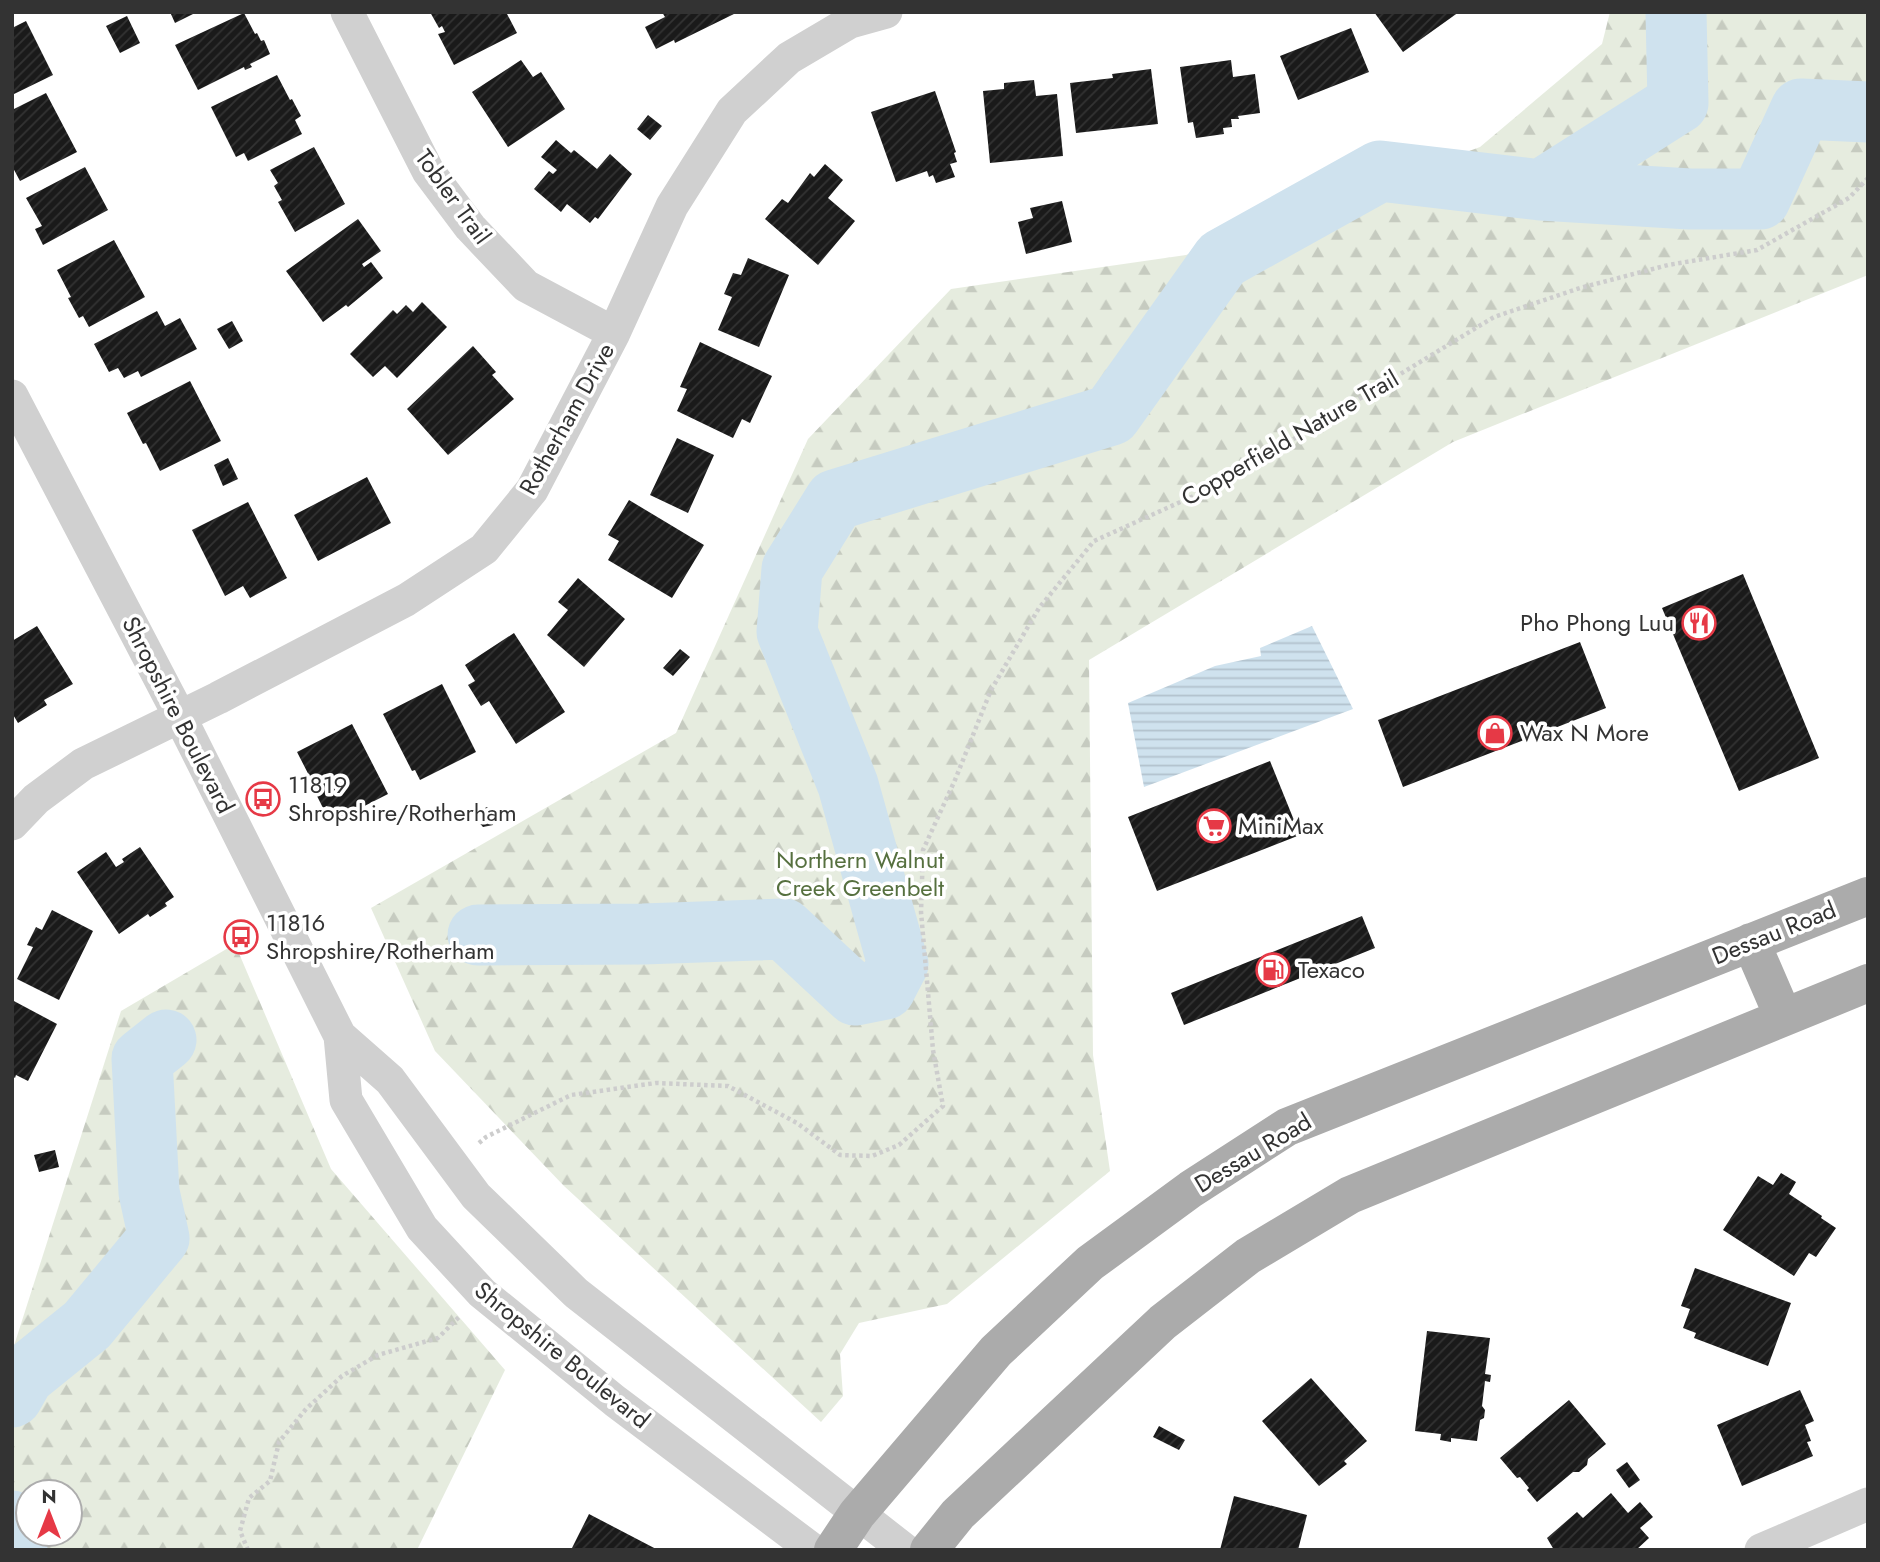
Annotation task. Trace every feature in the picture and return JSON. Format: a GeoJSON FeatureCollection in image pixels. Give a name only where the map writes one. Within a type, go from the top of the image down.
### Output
{"type":"FeatureCollection","features":[{"type":"Feature","properties":{"kind":"main road","name":"Dessau Road"},"geometry":{"type":"LineString","coordinates":[[832,1550],[857,1514],[996,1351],[1090,1262],[1191,1189],[1287,1127],[1868,896]]}},
{"type":"Feature","properties":{"kind":"main road"},"geometry":{"type":"LineString","coordinates":[[1751,942],[1783,1016]]}},
{"type":"Feature","properties":{"kind":"main road"},"geometry":{"type":"LineString","coordinates":[[929,1550],[958,1514],[1163,1322],[1248,1256],[1350,1195],[1783,1016],[1868,984]]}},
{"type":"Feature","properties":{"kind":"street","name":"Tobler Trail"},"geometry":{"type":"LineString","coordinates":[[346,12],[428,171],[470,227],[526,286],[614,333]]}},
{"type":"Feature","properties":{"kind":"street","name":"Rotherham Drive"},"geometry":{"type":"LineString","coordinates":[[12,824],[36,799],[83,764],[180,718],[406,600],[484,549],[532,490],[614,333],[672,206],[732,111],[789,58],[848,17],[886,12]]}},
{"type":"Feature","properties":{"kind":"street","name":"Shropshire Boulevard"},"geometry":{"type":"LineString","coordinates":[[12,396],[180,718],[340,1036],[346,1101],[422,1228],[474,1284],[615,1401],[813,1550]]}},
{"type":"Feature","properties":{"kind":"street","name":"Shropshire Boulevard"},"geometry":{"type":"LineString","coordinates":[[340,1036],[390,1080],[476,1196],[576,1293],[905,1550]]}},
{"type":"Feature","properties":{"kind":"street"},"geometry":{"type":"LineString","coordinates":[[1761,1550],[1868,1504]]}},
{"type":"Feature","properties":{"kind":"path","name":"Copperfield Nature Trail"},"geometry":{"type":"LineString","coordinates":[[474,1148],[486,1137],[571,1095],[656,1083],[728,1086],[797,1123],[841,1155],[872,1156],[899,1145],[943,1106],[933,1050],[921,912],[923,850],[991,690],[1039,608],[1094,541],[1218,485],[1494,317],[1580,288],[1668,265],[1757,250],[1849,198],[1868,178]]}},
{"type":"Feature","properties":{"kind":"path"},"geometry":{"type":"LineString","coordinates":[[248,1550],[240,1531],[249,1498],[270,1481],[279,1442],[306,1409],[342,1376],[378,1355],[438,1338],[465,1310]]}},
{"type":"Feature","properties":{"kind":"green space","name":"Northern Walnut Creek Greenbelt"},"geometry":{"type":"Polygon","coordinates":[[[1610,12],[1868,12],[1868,275],[1453,442],[1089,660],[1093,1055],[1110,1171],[947,1304],[859,1323],[840,1354],[843,1396],[821,1422],[564,1186],[435,1051],[371,908],[676,733],[808,439],[951,289],[1186,255],[1480,147],[1602,44],[1610,12]]]}},
{"type":"Feature","properties":{"kind":"green space"},"geometry":{"type":"Polygon","coordinates":[[[235,944],[331,1169],[505,1370],[417,1550],[12,1550],[12,1352],[121,1011],[235,944]]]}},
{"type":"Feature","properties":{"kind":"water"},"geometry":{"type":"Polygon","coordinates":[[[1312,626],[1353,709],[1144,787],[1128,703],[1215,666],[1261,656],[1260,648],[1312,626]]]}},
{"type":"Feature","properties":{"kind":"building"},"geometry":{"type":"Polygon","coordinates":[[[170,12],[197,12],[175,23],[170,12]]]}},
{"type":"Feature","properties":{"kind":"building"},"geometry":{"type":"Polygon","coordinates":[[[430,12],[506,12],[517,33],[454,65],[438,34],[445,32],[442,26],[439,28],[430,12]]]}},
{"type":"Feature","properties":{"kind":"building"},"geometry":{"type":"Polygon","coordinates":[[[662,12],[738,12],[675,43],[674,40],[656,49],[645,27],[665,17],[662,12]]]}},
{"type":"Feature","properties":{"kind":"building"},"geometry":{"type":"Polygon","coordinates":[[[1374,12],[1459,12],[1403,52],[1374,12]]]}},
{"type":"Feature","properties":{"kind":"building"},"geometry":{"type":"Polygon","coordinates":[[[244,13],[255,34],[257,33],[261,41],[264,40],[270,54],[250,64],[252,67],[245,70],[244,67],[198,90],[175,45],[244,13]]]}},
{"type":"Feature","properties":{"kind":"building"},"geometry":{"type":"Polygon","coordinates":[[[127,16],[140,43],[120,53],[106,26],[127,16]]]}},
{"type":"Feature","properties":{"kind":"building"},"geometry":{"type":"Polygon","coordinates":[[[26,21],[53,75],[12,95],[12,28],[26,21]]]}},
{"type":"Feature","properties":{"kind":"building"},"geometry":{"type":"Polygon","coordinates":[[[1351,28],[1369,72],[1298,100],[1280,56],[1351,28]]]}},
{"type":"Feature","properties":{"kind":"building"},"geometry":{"type":"Polygon","coordinates":[[[521,60],[533,77],[541,72],[565,109],[508,147],[472,92],[521,60]]]}},
{"type":"Feature","properties":{"kind":"building"},"geometry":{"type":"Polygon","coordinates":[[[1231,60],[1233,77],[1255,74],[1260,113],[1231,119],[1232,127],[1223,128],[1224,134],[1196,138],[1193,122],[1188,123],[1180,67],[1231,60]]]}},
{"type":"Feature","properties":{"kind":"building"},"geometry":{"type":"Polygon","coordinates":[[[1151,69],[1158,124],[1076,133],[1070,83],[1113,78],[1112,74],[1151,69]]]}},
{"type":"Feature","properties":{"kind":"building"},"geometry":{"type":"Polygon","coordinates":[[[277,75],[301,116],[295,120],[302,134],[248,161],[244,153],[236,157],[211,107],[277,75]]]}},
{"type":"Feature","properties":{"kind":"building"},"geometry":{"type":"Polygon","coordinates":[[[1034,80],[1036,96],[1057,94],[1063,156],[990,163],[983,91],[1004,89],[1004,83],[1034,80]]]}},
{"type":"Feature","properties":{"kind":"building"},"geometry":{"type":"Polygon","coordinates":[[[935,91],[956,152],[957,162],[950,164],[955,177],[936,183],[933,175],[929,177],[927,171],[896,182],[871,112],[935,91]]]}},
{"type":"Feature","properties":{"kind":"building"},"geometry":{"type":"Polygon","coordinates":[[[46,93],[77,152],[20,181],[12,166],[12,110],[46,93]]]}},
{"type":"Feature","properties":{"kind":"building"},"geometry":{"type":"Polygon","coordinates":[[[648,115],[662,126],[650,140],[637,129],[648,115]]]}},
{"type":"Feature","properties":{"kind":"building"},"geometry":{"type":"Polygon","coordinates":[[[556,140],[571,153],[574,150],[597,169],[610,154],[632,174],[598,219],[595,217],[590,223],[567,204],[561,212],[534,189],[549,171],[553,174],[557,170],[541,157],[556,140]]]}},
{"type":"Feature","properties":{"kind":"building"},"geometry":{"type":"Polygon","coordinates":[[[314,147],[345,204],[295,232],[278,202],[282,200],[274,186],[278,183],[270,170],[314,147]]]}},
{"type":"Feature","properties":{"kind":"building"},"geometry":{"type":"Polygon","coordinates":[[[825,164],[843,180],[828,198],[855,221],[818,265],[765,219],[782,199],[788,203],[810,173],[814,177],[825,164]]]}},
{"type":"Feature","properties":{"kind":"building"},"geometry":{"type":"Polygon","coordinates":[[[85,167],[108,210],[43,245],[35,229],[42,226],[26,198],[85,167]]]}},
{"type":"Feature","properties":{"kind":"building"},"geometry":{"type":"Polygon","coordinates":[[[1062,201],[1072,242],[1026,254],[1018,222],[1033,218],[1030,208],[1062,201]]]}},
{"type":"Feature","properties":{"kind":"building"},"geometry":{"type":"Polygon","coordinates":[[[358,219],[381,251],[362,264],[364,267],[371,262],[383,278],[348,307],[346,305],[323,322],[286,271],[358,219]]]}},
{"type":"Feature","properties":{"kind":"building"},"geometry":{"type":"Polygon","coordinates":[[[114,240],[145,297],[89,327],[83,316],[79,318],[57,270],[114,240]]]}},
{"type":"Feature","properties":{"kind":"building"},"geometry":{"type":"Polygon","coordinates":[[[748,258],[789,275],[759,347],[718,330],[732,297],[724,294],[733,273],[741,275],[748,258]]]}},
{"type":"Feature","properties":{"kind":"building"},"geometry":{"type":"Polygon","coordinates":[[[422,302],[447,327],[397,378],[385,366],[373,377],[350,354],[393,310],[397,314],[406,305],[413,312],[422,302]]]}},
{"type":"Feature","properties":{"kind":"building"},"geometry":{"type":"Polygon","coordinates":[[[157,311],[165,326],[180,318],[197,349],[141,377],[138,371],[124,378],[118,368],[109,372],[94,344],[157,311]]]}},
{"type":"Feature","properties":{"kind":"building"},"geometry":{"type":"Polygon","coordinates":[[[232,321],[243,341],[229,349],[217,329],[232,321]]]}},
{"type":"Feature","properties":{"kind":"building"},"geometry":{"type":"Polygon","coordinates":[[[700,342],[772,376],[750,423],[742,419],[733,438],[677,411],[687,389],[680,387],[700,342]]]}},
{"type":"Feature","properties":{"kind":"building"},"geometry":{"type":"Polygon","coordinates":[[[473,346],[496,372],[492,375],[514,399],[448,455],[407,409],[473,346]]]}},
{"type":"Feature","properties":{"kind":"building"},"geometry":{"type":"Polygon","coordinates":[[[190,381],[221,441],[160,471],[127,413],[190,381]]]}},
{"type":"Feature","properties":{"kind":"building"},"geometry":{"type":"Polygon","coordinates":[[[677,438],[714,455],[688,513],[650,495],[677,438]]]}},
{"type":"Feature","properties":{"kind":"building"},"geometry":{"type":"Polygon","coordinates":[[[228,458],[238,479],[223,486],[214,465],[228,458]]]}},
{"type":"Feature","properties":{"kind":"building"},"geometry":{"type":"Polygon","coordinates":[[[367,477],[391,523],[318,561],[294,515],[367,477]]]}},
{"type":"Feature","properties":{"kind":"building"},"geometry":{"type":"Polygon","coordinates":[[[629,500],[704,545],[672,598],[608,560],[619,541],[608,535],[629,500]]]}},
{"type":"Feature","properties":{"kind":"building"},"geometry":{"type":"Polygon","coordinates":[[[248,502],[287,578],[250,598],[243,586],[225,596],[192,530],[248,502]]]}},
{"type":"Feature","properties":{"kind":"building"},"geometry":{"type":"Polygon","coordinates":[[[1743,574],[1819,758],[1739,791],[1662,608],[1743,574]]]}},
{"type":"Feature","properties":{"kind":"building"},"geometry":{"type":"Polygon","coordinates":[[[578,578],[625,619],[584,667],[547,635],[568,610],[558,602],[578,578]]]}},
{"type":"Feature","properties":{"kind":"building"},"geometry":{"type":"Polygon","coordinates":[[[37,626],[73,684],[44,700],[47,705],[18,723],[12,713],[12,641],[37,626]]]}},
{"type":"Feature","properties":{"kind":"building"},"geometry":{"type":"Polygon","coordinates":[[[514,633],[565,712],[516,744],[489,701],[481,706],[468,685],[475,681],[465,665],[514,633]]]}},
{"type":"Feature","properties":{"kind":"building"},"geometry":{"type":"Polygon","coordinates":[[[1580,642],[1606,708],[1403,787],[1378,720],[1580,642]]]}},
{"type":"Feature","properties":{"kind":"building"},"geometry":{"type":"Polygon","coordinates":[[[680,649],[690,657],[673,676],[663,668],[680,649]]]}},
{"type":"Feature","properties":{"kind":"building"},"geometry":{"type":"Polygon","coordinates":[[[442,684],[476,752],[420,780],[415,770],[412,771],[383,714],[442,684]]]}},
{"type":"Feature","properties":{"kind":"building"},"geometry":{"type":"Polygon","coordinates":[[[352,724],[388,794],[335,821],[327,806],[323,808],[297,752],[352,724]]]}},
{"type":"Feature","properties":{"kind":"building","name":"MiniMax"},"geometry":{"type":"Polygon","coordinates":[[[1270,761],[1300,835],[1157,891],[1128,817],[1270,761]]]}},
{"type":"Feature","properties":{"kind":"building"},"geometry":{"type":"Polygon","coordinates":[[[487,807],[494,813],[493,825],[483,827],[477,820],[479,811],[487,807]]]}},
{"type":"Feature","properties":{"kind":"building"},"geometry":{"type":"Polygon","coordinates":[[[140,847],[174,897],[165,903],[167,906],[150,917],[148,914],[119,934],[77,872],[106,852],[116,867],[124,862],[122,859],[140,847]]]}},
{"type":"Feature","properties":{"kind":"building"},"geometry":{"type":"Polygon","coordinates":[[[52,910],[93,931],[59,1000],[17,979],[33,947],[27,945],[36,927],[42,930],[52,910]]]}},
{"type":"Feature","properties":{"kind":"building","name":"Texaco"},"geometry":{"type":"Polygon","coordinates":[[[1362,916],[1375,948],[1184,1025],[1171,993],[1362,916]]]}},
{"type":"Feature","properties":{"kind":"building"},"geometry":{"type":"Polygon","coordinates":[[[12,1000],[57,1024],[28,1081],[16,1075],[15,1078],[12,1076],[12,1000]]]}},
{"type":"Feature","properties":{"kind":"building"},"geometry":{"type":"Polygon","coordinates":[[[55,1150],[59,1167],[39,1172],[34,1155],[55,1150]]]}},
{"type":"Feature","properties":{"kind":"building"},"geometry":{"type":"Polygon","coordinates":[[[1781,1173],[1796,1182],[1789,1194],[1836,1228],[1816,1257],[1809,1253],[1794,1276],[1723,1230],[1758,1176],[1773,1185],[1781,1173]]]}},
{"type":"Feature","properties":{"kind":"building"},"geometry":{"type":"Polygon","coordinates":[[[1695,1268],[1791,1303],[1768,1366],[1694,1338],[1696,1333],[1683,1328],[1690,1309],[1681,1306],[1695,1268]]]}},
{"type":"Feature","properties":{"kind":"building"},"geometry":{"type":"Polygon","coordinates":[[[1427,1331],[1490,1338],[1485,1374],[1491,1375],[1490,1382],[1485,1381],[1482,1406],[1485,1410],[1484,1418],[1480,1420],[1477,1441],[1451,1438],[1451,1442],[1440,1440],[1441,1434],[1415,1431],[1427,1331]]]}},
{"type":"Feature","properties":{"kind":"building"},"geometry":{"type":"Polygon","coordinates":[[[1311,1378],[1367,1441],[1344,1461],[1347,1464],[1319,1486],[1262,1421],[1311,1378]]]}},
{"type":"Feature","properties":{"kind":"building"},"geometry":{"type":"Polygon","coordinates":[[[1800,1390],[1814,1421],[1805,1425],[1811,1441],[1807,1442],[1813,1456],[1742,1486],[1717,1425],[1800,1390]]]}},
{"type":"Feature","properties":{"kind":"building"},"geometry":{"type":"Polygon","coordinates":[[[1569,1400],[1606,1444],[1588,1459],[1587,1465],[1579,1472],[1573,1472],[1537,1502],[1520,1477],[1517,1478],[1500,1458],[1569,1400]]]}},
{"type":"Feature","properties":{"kind":"building"},"geometry":{"type":"Polygon","coordinates":[[[1159,1426],[1185,1440],[1179,1450],[1153,1437],[1159,1426]]]}},
{"type":"Feature","properties":{"kind":"building"},"geometry":{"type":"Polygon","coordinates":[[[1627,1462],[1640,1480],[1629,1488],[1616,1470],[1627,1462]]]}},
{"type":"Feature","properties":{"kind":"building"},"geometry":{"type":"Polygon","coordinates":[[[1611,1493],[1628,1513],[1640,1502],[1653,1517],[1640,1528],[1649,1538],[1636,1550],[1554,1550],[1547,1538],[1577,1512],[1583,1518],[1611,1493]]]}},
{"type":"Feature","properties":{"kind":"building"},"geometry":{"type":"Polygon","coordinates":[[[1234,1496],[1307,1515],[1298,1550],[1220,1550],[1234,1496]]]}},
{"type":"Feature","properties":{"kind":"building"},"geometry":{"type":"Polygon","coordinates":[[[589,1514],[658,1550],[571,1550],[589,1514]]]}},
{"type":"Feature","properties":{"kind":"waterway"},"geometry":{"type":"LineString","coordinates":[[478,935],[643,934],[784,929],[855,995],[885,989],[898,964],[848,785],[787,632],[792,569],[835,500],[1111,415],[1222,259],[1380,171],[1541,190],[1678,103],[1676,12]]}},
{"type":"Feature","properties":{"kind":"waterway"},"geometry":{"type":"LineString","coordinates":[[1541,190],[1690,199],[1760,199],[1801,109],[1868,112]]}},
{"type":"Feature","properties":{"kind":"waterway"},"geometry":{"type":"LineString","coordinates":[[12,1397],[24,1376],[87,1325],[159,1238],[149,1192],[142,1059],[166,1040]]}},
{"type":"Feature","properties":{"kind":"waterway"},"geometry":{"type":"LineString","coordinates":[[12,1521],[17,1550]]}},
{"type":"Feature","properties":{"kind":"place","name":"Pho Phong Luu"},"geometry":{"type":"Point","coordinates":[1699,623]}},
{"type":"Feature","properties":{"kind":"place","name":"Wax N More"},"geometry":{"type":"Point","coordinates":[1495,733]}},
{"type":"Feature","properties":{"kind":"place","name":"11819 Shropshire/Rotherham"},"geometry":{"type":"Point","coordinates":[263,799]}},
{"type":"Feature","properties":{"kind":"place","name":"MiniMax"},"geometry":{"type":"Point","coordinates":[1214,826]}},
{"type":"Feature","properties":{"kind":"place","name":"11816 Shropshire/Rotherham"},"geometry":{"type":"Point","coordinates":[241,937]}},
{"type":"Feature","properties":{"kind":"place","name":"Texaco"},"geometry":{"type":"Point","coordinates":[1273,970]}}]}
